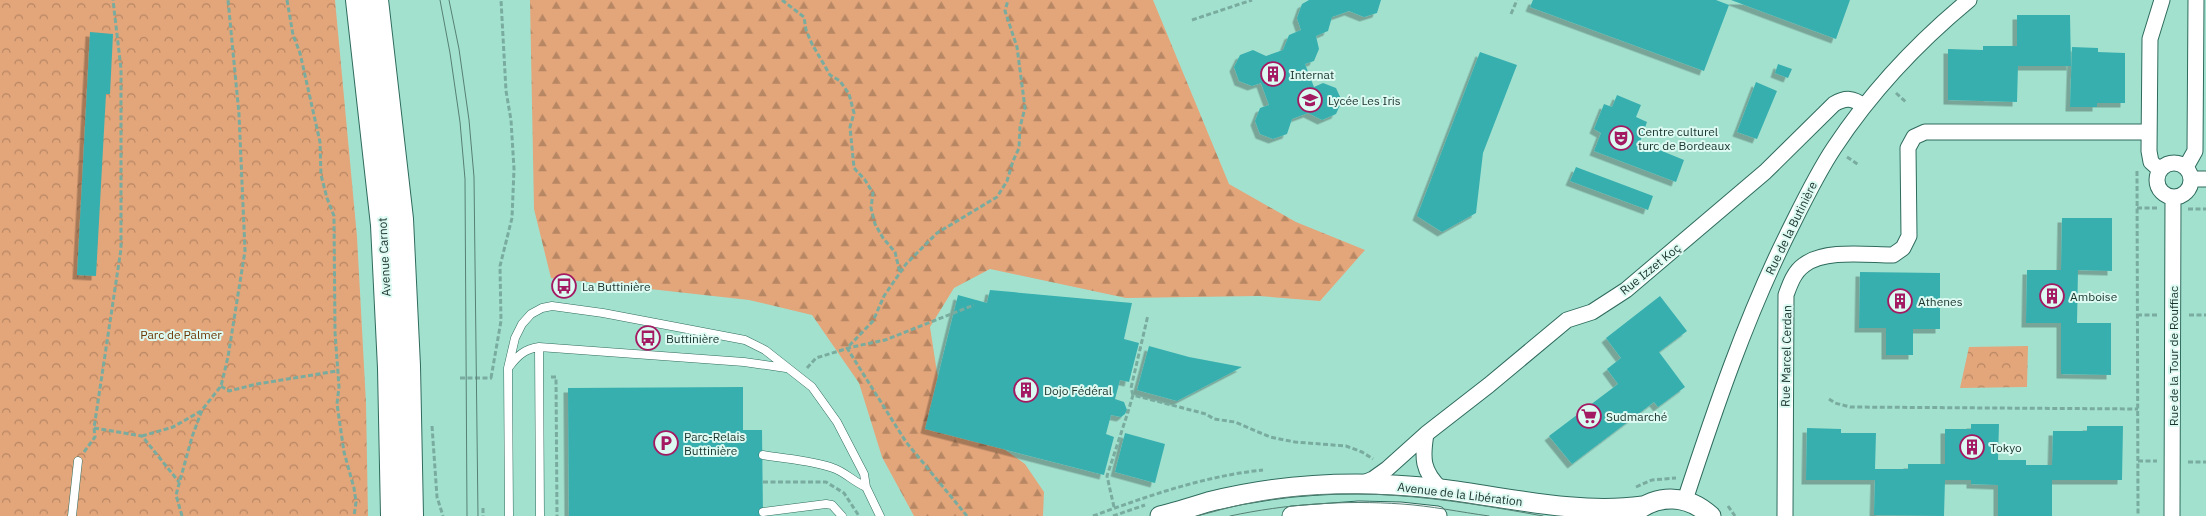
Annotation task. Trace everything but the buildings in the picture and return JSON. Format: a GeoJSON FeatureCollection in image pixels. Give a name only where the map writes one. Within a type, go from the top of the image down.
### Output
{"type":"FeatureCollection","features":[{"type":"Feature","properties":{"kind":"main road","name":"Avenue Carnot"},"geometry":{"type":"LineString","coordinates":[[358,0],[382,225],[390,368],[393,516]]}},
{"type":"Feature","properties":{"kind":"main road","name":"Avenue Carnot"},"geometry":{"type":"LineString","coordinates":[[376,0],[400,219],[408,366],[412,516]]}},
{"type":"Feature","properties":{"kind":"street","name":"Rue de la Butinière"},"geometry":{"type":"LineString","coordinates":[[1685,500],[1712,417],[1741,338],[1771,268],[1814,182],[1834,148],[1864,106],[1912,52],[1969,0]]}},
{"type":"Feature","properties":{"kind":"street"},"geometry":{"type":"LineString","coordinates":[[2160,170],[2151,162],[2149,151],[2150,39],[2162,0]]}},
{"type":"Feature","properties":{"kind":"street"},"geometry":{"type":"LineString","coordinates":[[2194,175],[2175,162],[2164,165],[2156,180],[2160,189],[2168,196],[2173,197],[2179,196],[2188,189],[2194,175],[2196,0]]}},
{"type":"Feature","properties":{"kind":"street","name":"Rue Izzet Koç"},"geometry":{"type":"LineString","coordinates":[[1360,484],[1373,479],[1387,469],[1426,434],[1489,385],[1567,320],[1592,312],[1626,290],[1765,172],[1834,104],[1842,99],[1849,99],[1856,100],[1864,106]]}},
{"type":"Feature","properties":{"kind":"street","name":"Rue Marcel Cerdan"},"geometry":{"type":"LineString","coordinates":[[1785,516],[1786,295],[1792,278],[1803,265],[1818,257],[1893,255],[1903,248],[1909,236],[1908,148],[1914,137],[1924,132],[2149,132]]}},
{"type":"Feature","properties":{"kind":"street","name":"Rue de la Tour de Rouffiac"},"geometry":{"type":"LineString","coordinates":[[2172,516],[2173,197]]}},
{"type":"Feature","properties":{"kind":"street"},"geometry":{"type":"LineString","coordinates":[[1426,434],[1422,453],[1426,472],[1441,489]]}},
{"type":"Feature","properties":{"kind":"street","name":"Avenue de la Libération"},"geometry":{"type":"LineString","coordinates":[[1160,516],[1209,502],[1320,485],[1360,484],[1441,489],[1518,501],[1638,511],[1657,500],[1672,498],[1685,500]]}},
{"type":"Feature","properties":{"kind":"street"},"geometry":{"type":"LineString","coordinates":[[1685,500],[1701,507],[1711,516]]}},
{"type":"Feature","properties":{"kind":"street","name":"Avenue de la Libération"},"geometry":{"type":"LineString","coordinates":[[1292,516],[1360,511],[1400,512],[1436,516]]}},
{"type":"Feature","properties":{"kind":"lane"},"geometry":{"type":"LineString","coordinates":[[509,516],[508,368],[510,352],[522,324],[532,314],[542,308],[552,306],[603,313],[745,340],[765,350],[786,368],[800,376],[823,401],[837,422],[864,474],[866,487],[880,516]]}},
{"type":"Feature","properties":{"kind":"lane"},"geometry":{"type":"LineString","coordinates":[[539,348],[540,516]]}},
{"type":"Feature","properties":{"kind":"lane"},"geometry":{"type":"LineString","coordinates":[[508,368],[523,352],[528,349],[539,348],[744,362],[786,368]]}},
{"type":"Feature","properties":{"kind":"lane"},"geometry":{"type":"LineString","coordinates":[[763,455],[831,467],[843,472],[856,483],[866,487]]}},
{"type":"Feature","properties":{"kind":"lane"},"geometry":{"type":"LineString","coordinates":[[72,516],[78,461]]}},
{"type":"Feature","properties":{"kind":"lane"},"geometry":{"type":"LineString","coordinates":[[763,512],[826,504],[832,506],[842,516]]}},
{"type":"Feature","properties":{"kind":"path"},"geometry":{"type":"LineString","coordinates":[[78,461],[95,437],[94,428],[121,248],[121,69],[113,0]]}},
{"type":"Feature","properties":{"kind":"path"},"geometry":{"type":"LineString","coordinates":[[182,516],[176,495],[192,437],[202,410],[221,386],[228,357],[245,252],[239,114],[228,0]]}},
{"type":"Feature","properties":{"kind":"path"},"geometry":{"type":"LineString","coordinates":[[287,0],[293,35],[300,53],[320,142],[321,175],[334,216],[337,371],[339,387],[337,404],[344,452],[354,488],[356,502],[354,516]]}},
{"type":"Feature","properties":{"kind":"path"},"geometry":{"type":"LineString","coordinates":[[491,378],[500,321],[500,266],[512,218],[514,169],[511,120],[506,91],[501,0]]}},
{"type":"Feature","properties":{"kind":"path"},"geometry":{"type":"LineString","coordinates":[[782,0],[804,17],[806,30],[812,44],[830,75],[840,81],[849,94],[854,113],[850,127],[854,168],[865,180],[873,194],[872,208],[875,224],[883,238],[895,252],[900,273]]}},
{"type":"Feature","properties":{"kind":"path"},"geometry":{"type":"LineString","coordinates":[[847,348],[874,321],[884,296],[906,264],[937,233],[997,197],[1007,182],[1019,148],[1020,127],[1025,108],[1017,47],[1005,11],[1008,0]]}},
{"type":"Feature","properties":{"kind":"path"},"geometry":{"type":"LineString","coordinates":[[1192,20],[1252,0]]}},
{"type":"Feature","properties":{"kind":"path"},"geometry":{"type":"LineString","coordinates":[[1511,14],[1516,0]]}},
{"type":"Feature","properties":{"kind":"path"},"geometry":{"type":"LineString","coordinates":[[2138,516],[2138,151],[2149,151]]}},
{"type":"Feature","properties":{"kind":"path"},"geometry":{"type":"LineString","coordinates":[[800,376],[816,358],[847,348],[885,340],[974,305]]}},
{"type":"Feature","properties":{"kind":"path"},"geometry":{"type":"LineString","coordinates":[[1114,507],[1107,476],[1132,395],[1131,388],[1148,315]]}},
{"type":"Feature","properties":{"kind":"path"},"geometry":{"type":"LineString","coordinates":[[847,348],[906,442],[967,516]]}},
{"type":"Feature","properties":{"kind":"path"},"geometry":{"type":"LineString","coordinates":[[221,386],[229,391],[258,384],[337,371]]}},
{"type":"Feature","properties":{"kind":"path"},"geometry":{"type":"LineString","coordinates":[[556,377],[557,516]]}},
{"type":"Feature","properties":{"kind":"path"},"geometry":{"type":"LineString","coordinates":[[483,378],[483,384]]}},
{"type":"Feature","properties":{"kind":"path"},"geometry":{"type":"LineString","coordinates":[[1132,395],[1206,414],[1214,419],[1235,422],[1270,437],[1295,442],[1346,446],[1362,452],[1372,459]]}},
{"type":"Feature","properties":{"kind":"path"},"geometry":{"type":"LineString","coordinates":[[1829,399],[1835,403],[1850,407],[2138,409]]}},
{"type":"Feature","properties":{"kind":"path"},"geometry":{"type":"LineString","coordinates":[[94,428],[142,436],[172,427],[202,410]]}},
{"type":"Feature","properties":{"kind":"path"},"geometry":{"type":"LineString","coordinates":[[142,436],[180,482]]}},
{"type":"Feature","properties":{"kind":"path"},"geometry":{"type":"LineString","coordinates":[[763,482],[826,482],[844,493],[859,516]]}},
{"type":"Feature","properties":{"kind":"path"},"geometry":{"type":"LineString","coordinates":[[483,508],[483,516]]}},
{"type":"Feature","properties":{"kind":"green space","name":"Parc de Palmer"},"geometry":{"type":"Polygon","coordinates":[[[0,0],[335,0],[357,237],[366,403],[368,516],[0,516],[0,0]]]}},
{"type":"Feature","properties":{"kind":"green space"},"geometry":{"type":"Polygon","coordinates":[[[530,0],[1153,0],[1229,184],[1296,222],[1365,250],[1320,301],[1259,296],[1126,298],[990,269],[954,288],[930,327],[942,405],[1025,464],[1044,492],[1043,516],[914,516],[882,457],[859,383],[812,315],[749,300],[551,278],[534,209],[530,0]]]}},
{"type":"Feature","properties":{"kind":"green space"},"geometry":{"type":"Polygon","coordinates":[[[2028,346],[2027,387],[1960,388],[1969,347],[2028,346]]]}},
{"type":"Feature","properties":{"kind":"tram line"},"geometry":{"type":"LineString","coordinates":[[440,0],[460,122],[465,179],[467,516]]}},
{"type":"Feature","properties":{"kind":"tram line"},"geometry":{"type":"LineString","coordinates":[[449,0],[459,49],[469,120],[474,177],[478,516]]}},
{"type":"Feature","properties":{"kind":"tram line"},"geometry":{"type":"LineString","coordinates":[[1197,516],[1239,505],[1320,494],[1394,495],[1469,504],[1543,516]]}},
{"type":"Feature","properties":{"kind":"tram line"},"geometry":{"type":"LineString","coordinates":[[1230,516],[1272,508],[1359,502],[1413,505],[1489,516]]}},
{"type":"Feature","properties":{"kind":"place","name":"Internat"},"geometry":{"type":"Point","coordinates":[1273,74]}},
{"type":"Feature","properties":{"kind":"place","name":"Lycée Les Iris"},"geometry":{"type":"Point","coordinates":[1310,100]}},
{"type":"Feature","properties":{"kind":"place","name":"Centre culturel turc de Bordeaux"},"geometry":{"type":"Point","coordinates":[1621,138]}},
{"type":"Feature","properties":{"kind":"place","name":"La Buttinière"},"geometry":{"type":"Point","coordinates":[564,286]}},
{"type":"Feature","properties":{"kind":"place","name":"Amboise"},"geometry":{"type":"Point","coordinates":[2052,296]}},
{"type":"Feature","properties":{"kind":"place","name":"Athenes"},"geometry":{"type":"Point","coordinates":[1900,301]}},
{"type":"Feature","properties":{"kind":"place","name":"Buttinière"},"geometry":{"type":"Point","coordinates":[648,338]}},
{"type":"Feature","properties":{"kind":"place","name":"Dojo Fédéral"},"geometry":{"type":"Point","coordinates":[1026,390]}},
{"type":"Feature","properties":{"kind":"place","name":"Sudmarché"},"geometry":{"type":"Point","coordinates":[1589,416]}},
{"type":"Feature","properties":{"kind":"place","name":"Parc-Relais Buttinière"},"geometry":{"type":"Point","coordinates":[666,443]}},
{"type":"Feature","properties":{"kind":"place","name":"Tokyo"},"geometry":{"type":"Point","coordinates":[1972,447]}}]}
